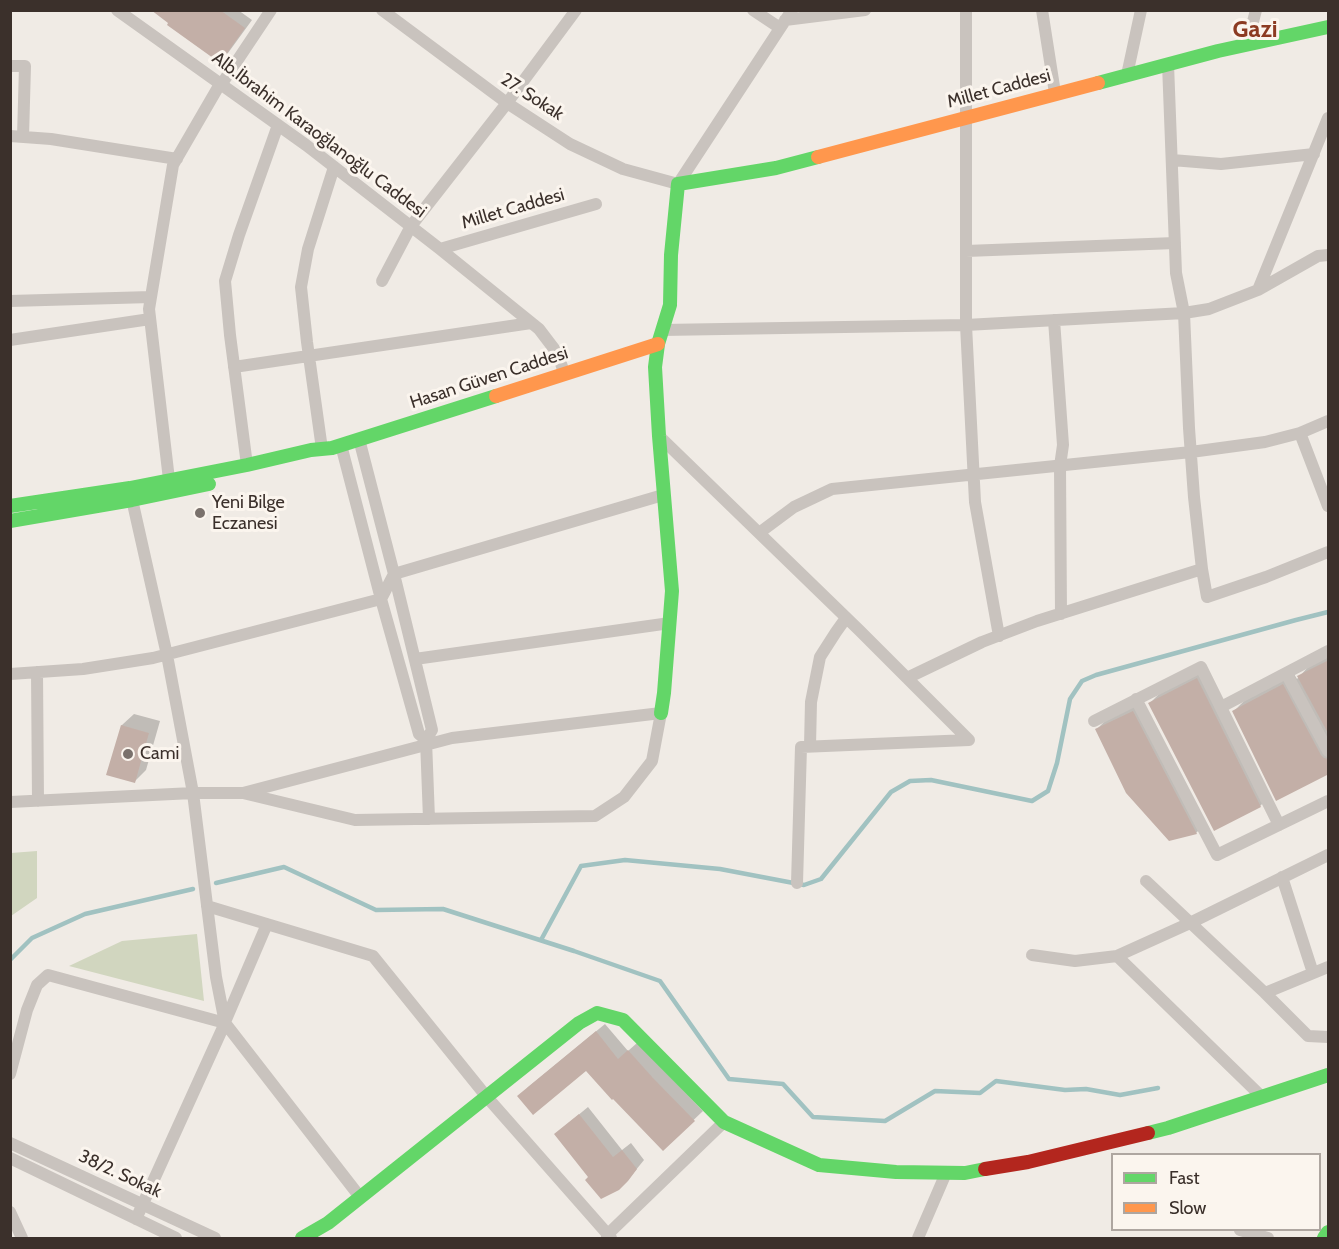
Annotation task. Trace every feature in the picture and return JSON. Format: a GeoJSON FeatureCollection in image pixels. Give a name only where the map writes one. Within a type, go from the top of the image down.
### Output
{"type":"FeatureCollection","features":[{"type":"Feature","properties":{"kind":"street","name":"Alb.İbrahim Karaoğlanoğlu Caddesi"},"geometry":{"type":"LineString","coordinates":[[117,10],[334,166],[539,329],[558,354],[564,373]]}},
{"type":"Feature","properties":{"kind":"street"},"geometry":{"type":"LineString","coordinates":[[170,486],[149,309],[173,165],[221,84],[271,10]]}},
{"type":"Feature","properties":{"kind":"street","name":"27. Sokak"},"geometry":{"type":"LineString","coordinates":[[382,10],[507,104],[570,144],[623,169],[678,184]]}},
{"type":"Feature","properties":{"kind":"street"},"geometry":{"type":"LineString","coordinates":[[382,281],[411,226],[507,104],[576,10]]}},
{"type":"Feature","properties":{"kind":"street"},"geometry":{"type":"LineString","coordinates":[[753,10],[786,20],[865,10]]}},
{"type":"Feature","properties":{"kind":"street"},"geometry":{"type":"LineString","coordinates":[[966,10],[966,325],[975,502],[999,636]]}},
{"type":"Feature","properties":{"kind":"street"},"geometry":{"type":"LineString","coordinates":[[1042,10],[1054,93]]}},
{"type":"Feature","properties":{"kind":"street"},"geometry":{"type":"LineString","coordinates":[[1127,75],[1141,10]]}},
{"type":"Feature","properties":{"kind":"street"},"geometry":{"type":"LineString","coordinates":[[1247,45],[1256,10]]}},
{"type":"Feature","properties":{"kind":"street"},"geometry":{"type":"LineString","coordinates":[[10,802],[193,793],[243,794],[355,820],[595,816],[624,797],[652,761],[664,693],[672,591],[655,367],[658,344],[670,305],[671,255],[678,184],[786,20]]}},
{"type":"Feature","properties":{"kind":"street","name":"Millet Caddesi"},"geometry":{"type":"LineString","coordinates":[[678,184],[776,168],[1054,93],[1329,27]]}},
{"type":"Feature","properties":{"kind":"street"},"geometry":{"type":"LineString","coordinates":[[1168,64],[1176,273],[1184,313],[1191,452],[1202,569],[1207,597],[1329,552]]}},
{"type":"Feature","properties":{"kind":"street"},"geometry":{"type":"LineString","coordinates":[[10,66],[25,66],[17,136],[51,139],[177,159]]}},
{"type":"Feature","properties":{"kind":"street"},"geometry":{"type":"LineString","coordinates":[[1258,290],[1329,118]]}},
{"type":"Feature","properties":{"kind":"street"},"geometry":{"type":"LineString","coordinates":[[248,465],[230,335],[225,280],[278,125]]}},
{"type":"Feature","properties":{"kind":"street"},"geometry":{"type":"LineString","coordinates":[[1172,160],[1221,164],[1314,154]]}},
{"type":"Feature","properties":{"kind":"street"},"geometry":{"type":"LineString","coordinates":[[334,166],[308,249],[301,287],[309,357],[332,448],[381,600],[418,734],[426,743]]}},
{"type":"Feature","properties":{"kind":"street","name":"Millet Caddesi"},"geometry":{"type":"LineString","coordinates":[[440,249],[596,204]]}},
{"type":"Feature","properties":{"kind":"street"},"geometry":{"type":"LineString","coordinates":[[966,251],[1174,243]]}},
{"type":"Feature","properties":{"kind":"street"},"geometry":{"type":"LineString","coordinates":[[662,330],[966,325],[1184,313],[1209,309],[1258,290],[1318,256],[1329,255]]}},
{"type":"Feature","properties":{"kind":"street"},"geometry":{"type":"LineString","coordinates":[[10,301],[151,297]]}},
{"type":"Feature","properties":{"kind":"street"},"geometry":{"type":"LineString","coordinates":[[10,340],[150,320]]}},
{"type":"Feature","properties":{"kind":"street"},"geometry":{"type":"LineString","coordinates":[[1054,320],[1063,445],[1060,466],[1061,614]]}},
{"type":"Feature","properties":{"kind":"street"},"geometry":{"type":"LineString","coordinates":[[234,367],[531,323]]}},
{"type":"Feature","properties":{"kind":"street","name":"Hasan Güven Caddesi"},"geometry":{"type":"LineString","coordinates":[[170,486],[248,465],[332,448],[658,344]]}},
{"type":"Feature","properties":{"kind":"street"},"geometry":{"type":"LineString","coordinates":[[759,533],[794,507],[832,489],[1191,452],[1265,442],[1300,433],[1329,421]]}},
{"type":"Feature","properties":{"kind":"street"},"geometry":{"type":"LineString","coordinates":[[1300,433],[1329,506]]}},
{"type":"Feature","properties":{"kind":"street"},"geometry":{"type":"LineString","coordinates":[[659,436],[969,740],[801,747],[797,883]]}},
{"type":"Feature","properties":{"kind":"street"},"geometry":{"type":"LineString","coordinates":[[359,439],[432,730],[426,743],[429,819]]}},
{"type":"Feature","properties":{"kind":"street","name":"Hasan Güven Caddesi"},"geometry":{"type":"LineString","coordinates":[[10,520],[170,486],[312,461],[332,448]]}},
{"type":"Feature","properties":{"kind":"street"},"geometry":{"type":"LineString","coordinates":[[131,494],[167,655],[193,793],[216,977],[225,1023],[360,1197]]}},
{"type":"Feature","properties":{"kind":"street","name":"Hasan Güven Caddesi"},"geometry":{"type":"LineString","coordinates":[[10,506],[131,494]]}},
{"type":"Feature","properties":{"kind":"street"},"geometry":{"type":"LineString","coordinates":[[10,674],[83,669],[167,655],[381,600],[394,574],[663,495]]}},
{"type":"Feature","properties":{"kind":"street"},"geometry":{"type":"LineString","coordinates":[[907,678],[982,642],[1038,621],[1202,569]]}},
{"type":"Feature","properties":{"kind":"street"},"geometry":{"type":"LineString","coordinates":[[810,746],[811,702],[820,657],[846,618]]}},
{"type":"Feature","properties":{"kind":"street"},"geometry":{"type":"LineString","coordinates":[[415,659],[670,623]]}},
{"type":"Feature","properties":{"kind":"street"},"geometry":{"type":"LineString","coordinates":[[1221,707],[1329,651]]}},
{"type":"Feature","properties":{"kind":"street"},"geometry":{"type":"LineString","coordinates":[[1094,721],[1202,667],[1279,825]]}},
{"type":"Feature","properties":{"kind":"street"},"geometry":{"type":"LineString","coordinates":[[37,672],[38,801]]}},
{"type":"Feature","properties":{"kind":"street"},"geometry":{"type":"LineString","coordinates":[[1286,673],[1329,751]]}},
{"type":"Feature","properties":{"kind":"street"},"geometry":{"type":"LineString","coordinates":[[1136,699],[1217,855],[1329,801]]}},
{"type":"Feature","properties":{"kind":"street"},"geometry":{"type":"LineString","coordinates":[[243,794],[426,743],[661,713]]}},
{"type":"Feature","properties":{"kind":"street"},"geometry":{"type":"LineString","coordinates":[[1032,955],[1075,961],[1117,956],[1329,855]]}},
{"type":"Feature","properties":{"kind":"street"},"geometry":{"type":"LineString","coordinates":[[1282,877],[1313,973]]}},
{"type":"Feature","properties":{"kind":"street"},"geometry":{"type":"LineString","coordinates":[[1146,881],[1308,1036],[1329,1037]]}},
{"type":"Feature","properties":{"kind":"street"},"geometry":{"type":"LineString","coordinates":[[207,906],[373,956],[486,1096],[608,1237],[724,1122]]}},
{"type":"Feature","properties":{"kind":"street"},"geometry":{"type":"LineString","coordinates":[[136,1219],[267,924]]}},
{"type":"Feature","properties":{"kind":"street"},"geometry":{"type":"LineString","coordinates":[[1117,956],[1262,1097]]}},
{"type":"Feature","properties":{"kind":"street"},"geometry":{"type":"LineString","coordinates":[[1265,993],[1329,967]]}},
{"type":"Feature","properties":{"kind":"street"},"geometry":{"type":"LineString","coordinates":[[10,1074],[33,994],[37,985],[48,975],[225,1023]]}},
{"type":"Feature","properties":{"kind":"street"},"geometry":{"type":"LineString","coordinates":[[302,1239],[328,1223],[579,1023],[597,1013],[623,1020],[724,1122],[819,1165],[896,1172],[965,1173],[1028,1162],[1168,1128],[1329,1075]]}},
{"type":"Feature","properties":{"kind":"street","name":"38/2. Sokak"},"geometry":{"type":"LineString","coordinates":[[10,1143],[215,1239]]}},
{"type":"Feature","properties":{"kind":"street","name":"38/2. Sokak"},"geometry":{"type":"LineString","coordinates":[[10,1158],[176,1239]]}},
{"type":"Feature","properties":{"kind":"street"},"geometry":{"type":"LineString","coordinates":[[918,1239],[946,1173]]}},
{"type":"Feature","properties":{"kind":"street"},"geometry":{"type":"LineString","coordinates":[[10,1212],[22,1239]]}},
{"type":"Feature","properties":{"kind":"street"},"geometry":{"type":"LineString","coordinates":[[315,1239],[328,1223]]}},
{"type":"Feature","properties":{"kind":"street"},"geometry":{"type":"LineString","coordinates":[[1243,1231],[1268,1239]]}},
{"type":"Feature","properties":{"kind":"street"},"geometry":{"type":"LineString","coordinates":[[1324,1239],[1329,1232]]}},
{"type":"Feature","properties":{"kind":"green space"},"geometry":{"type":"Polygon","coordinates":[[[37,851],[37,898],[11,916],[11,853],[37,851]]]}},
{"type":"Feature","properties":{"kind":"green space"},"geometry":{"type":"Polygon","coordinates":[[[197,934],[204,1001],[69,966],[122,941],[197,934]]]}},
{"type":"Feature","properties":{"kind":"building"},"geometry":{"type":"Polygon","coordinates":[[[151,10],[220,10],[245,28],[220,63],[167,25],[168,23],[151,10]]]}},
{"type":"Feature","properties":{"kind":"building"},"geometry":{"type":"Polygon","coordinates":[[[1329,660],[1329,735],[1297,676],[1329,660]]]}},
{"type":"Feature","properties":{"kind":"building"},"geometry":{"type":"Polygon","coordinates":[[[1197,678],[1261,807],[1214,831],[1148,703],[1197,678]]]}},
{"type":"Feature","properties":{"kind":"building"},"geometry":{"type":"Polygon","coordinates":[[[1283,684],[1321,755],[1329,759],[1329,774],[1276,801],[1232,711],[1283,684]]]}},
{"type":"Feature","properties":{"kind":"building"},"geometry":{"type":"Polygon","coordinates":[[[1133,711],[1197,834],[1169,841],[1126,793],[1095,729],[1133,711]]]}},
{"type":"Feature","properties":{"kind":"building","name":"Cami"},"geometry":{"type":"Polygon","coordinates":[[[121,725],[149,733],[135,783],[106,775],[121,725]]]}},
{"type":"Feature","properties":{"kind":"building"},"geometry":{"type":"Polygon","coordinates":[[[596,1031],[618,1059],[628,1050],[695,1121],[663,1151],[586,1071],[533,1115],[517,1096],[596,1031]]]}},
{"type":"Feature","properties":{"kind":"building"},"geometry":{"type":"Polygon","coordinates":[[[579,1114],[613,1157],[622,1150],[637,1169],[619,1190],[601,1199],[585,1180],[588,1177],[554,1134],[579,1114]]]}},
{"type":"Feature","properties":{"kind":"waterway"},"geometry":{"type":"LineString","coordinates":[[541,940],[581,866],[625,860],[720,869],[804,885],[821,879],[891,792],[910,781],[931,780],[1032,801],[1048,791],[1057,763],[1070,699],[1082,681],[1096,675],[1328,612]]}},
{"type":"Feature","properties":{"kind":"waterway"},"geometry":{"type":"LineString","coordinates":[[216,883],[284,867],[376,910],[443,909],[660,981],[729,1079],[783,1084],[813,1117],[885,1121],[935,1091],[980,1093],[996,1081],[1065,1090],[1086,1089],[1120,1095],[1158,1088]]}},
{"type":"Feature","properties":{"kind":"waterway"},"geometry":{"type":"LineString","coordinates":[[10,960],[32,938],[85,914],[193,889]]}},
{"type":"Feature","properties":{"kind":"traffic: fast"},"geometry":{"type":"LineString","coordinates":[[1098,83],[1218,51],[1328,27]]}},
{"type":"Feature","properties":{"kind":"traffic: fast"},"geometry":{"type":"LineString","coordinates":[[661,713],[672,591],[655,367],[658,344],[670,305],[671,255],[678,184],[776,168],[818,157]]}},
{"type":"Feature","properties":{"kind":"traffic: fast"},"geometry":{"type":"LineString","coordinates":[[10,506],[130,488],[311,450],[332,448],[496,396]]}},
{"type":"Feature","properties":{"kind":"traffic: fast"},"geometry":{"type":"LineString","coordinates":[[10,521],[209,484]]}},
{"type":"Feature","properties":{"kind":"traffic: fast"},"geometry":{"type":"LineString","coordinates":[[302,1238],[328,1223],[579,1023],[597,1013],[623,1020],[724,1122],[819,1165],[896,1172],[965,1173],[985,1169]]}},
{"type":"Feature","properties":{"kind":"traffic: fast"},"geometry":{"type":"LineString","coordinates":[[1148,1133],[1328,1075]]}},
{"type":"Feature","properties":{"kind":"traffic: fast"},"geometry":{"type":"LineString","coordinates":[[1324,1238],[1328,1232]]}},
{"type":"Feature","properties":{"kind":"traffic: slow"},"geometry":{"type":"LineString","coordinates":[[818,157],[1098,83]]}},
{"type":"Feature","properties":{"kind":"traffic: slow"},"geometry":{"type":"LineString","coordinates":[[496,396],[658,344]]}},
{"type":"Feature","properties":{"kind":"traffic: jam"},"geometry":{"type":"LineString","coordinates":[[985,1169],[1028,1162],[1148,1133]]}},
{"type":"Feature","properties":{"kind":"place","name":"Yeni Bilge Eczanesi"},"geometry":{"type":"Point","coordinates":[200,513]}},
{"type":"Feature","properties":{"kind":"place","name":"Cami"},"geometry":{"type":"Point","coordinates":[128,754]}},
{"type":"Feature","properties":{"kind":"district","name":"Gazi"},"geometry":{"type":"Point","coordinates":[1255,30]}}]}
